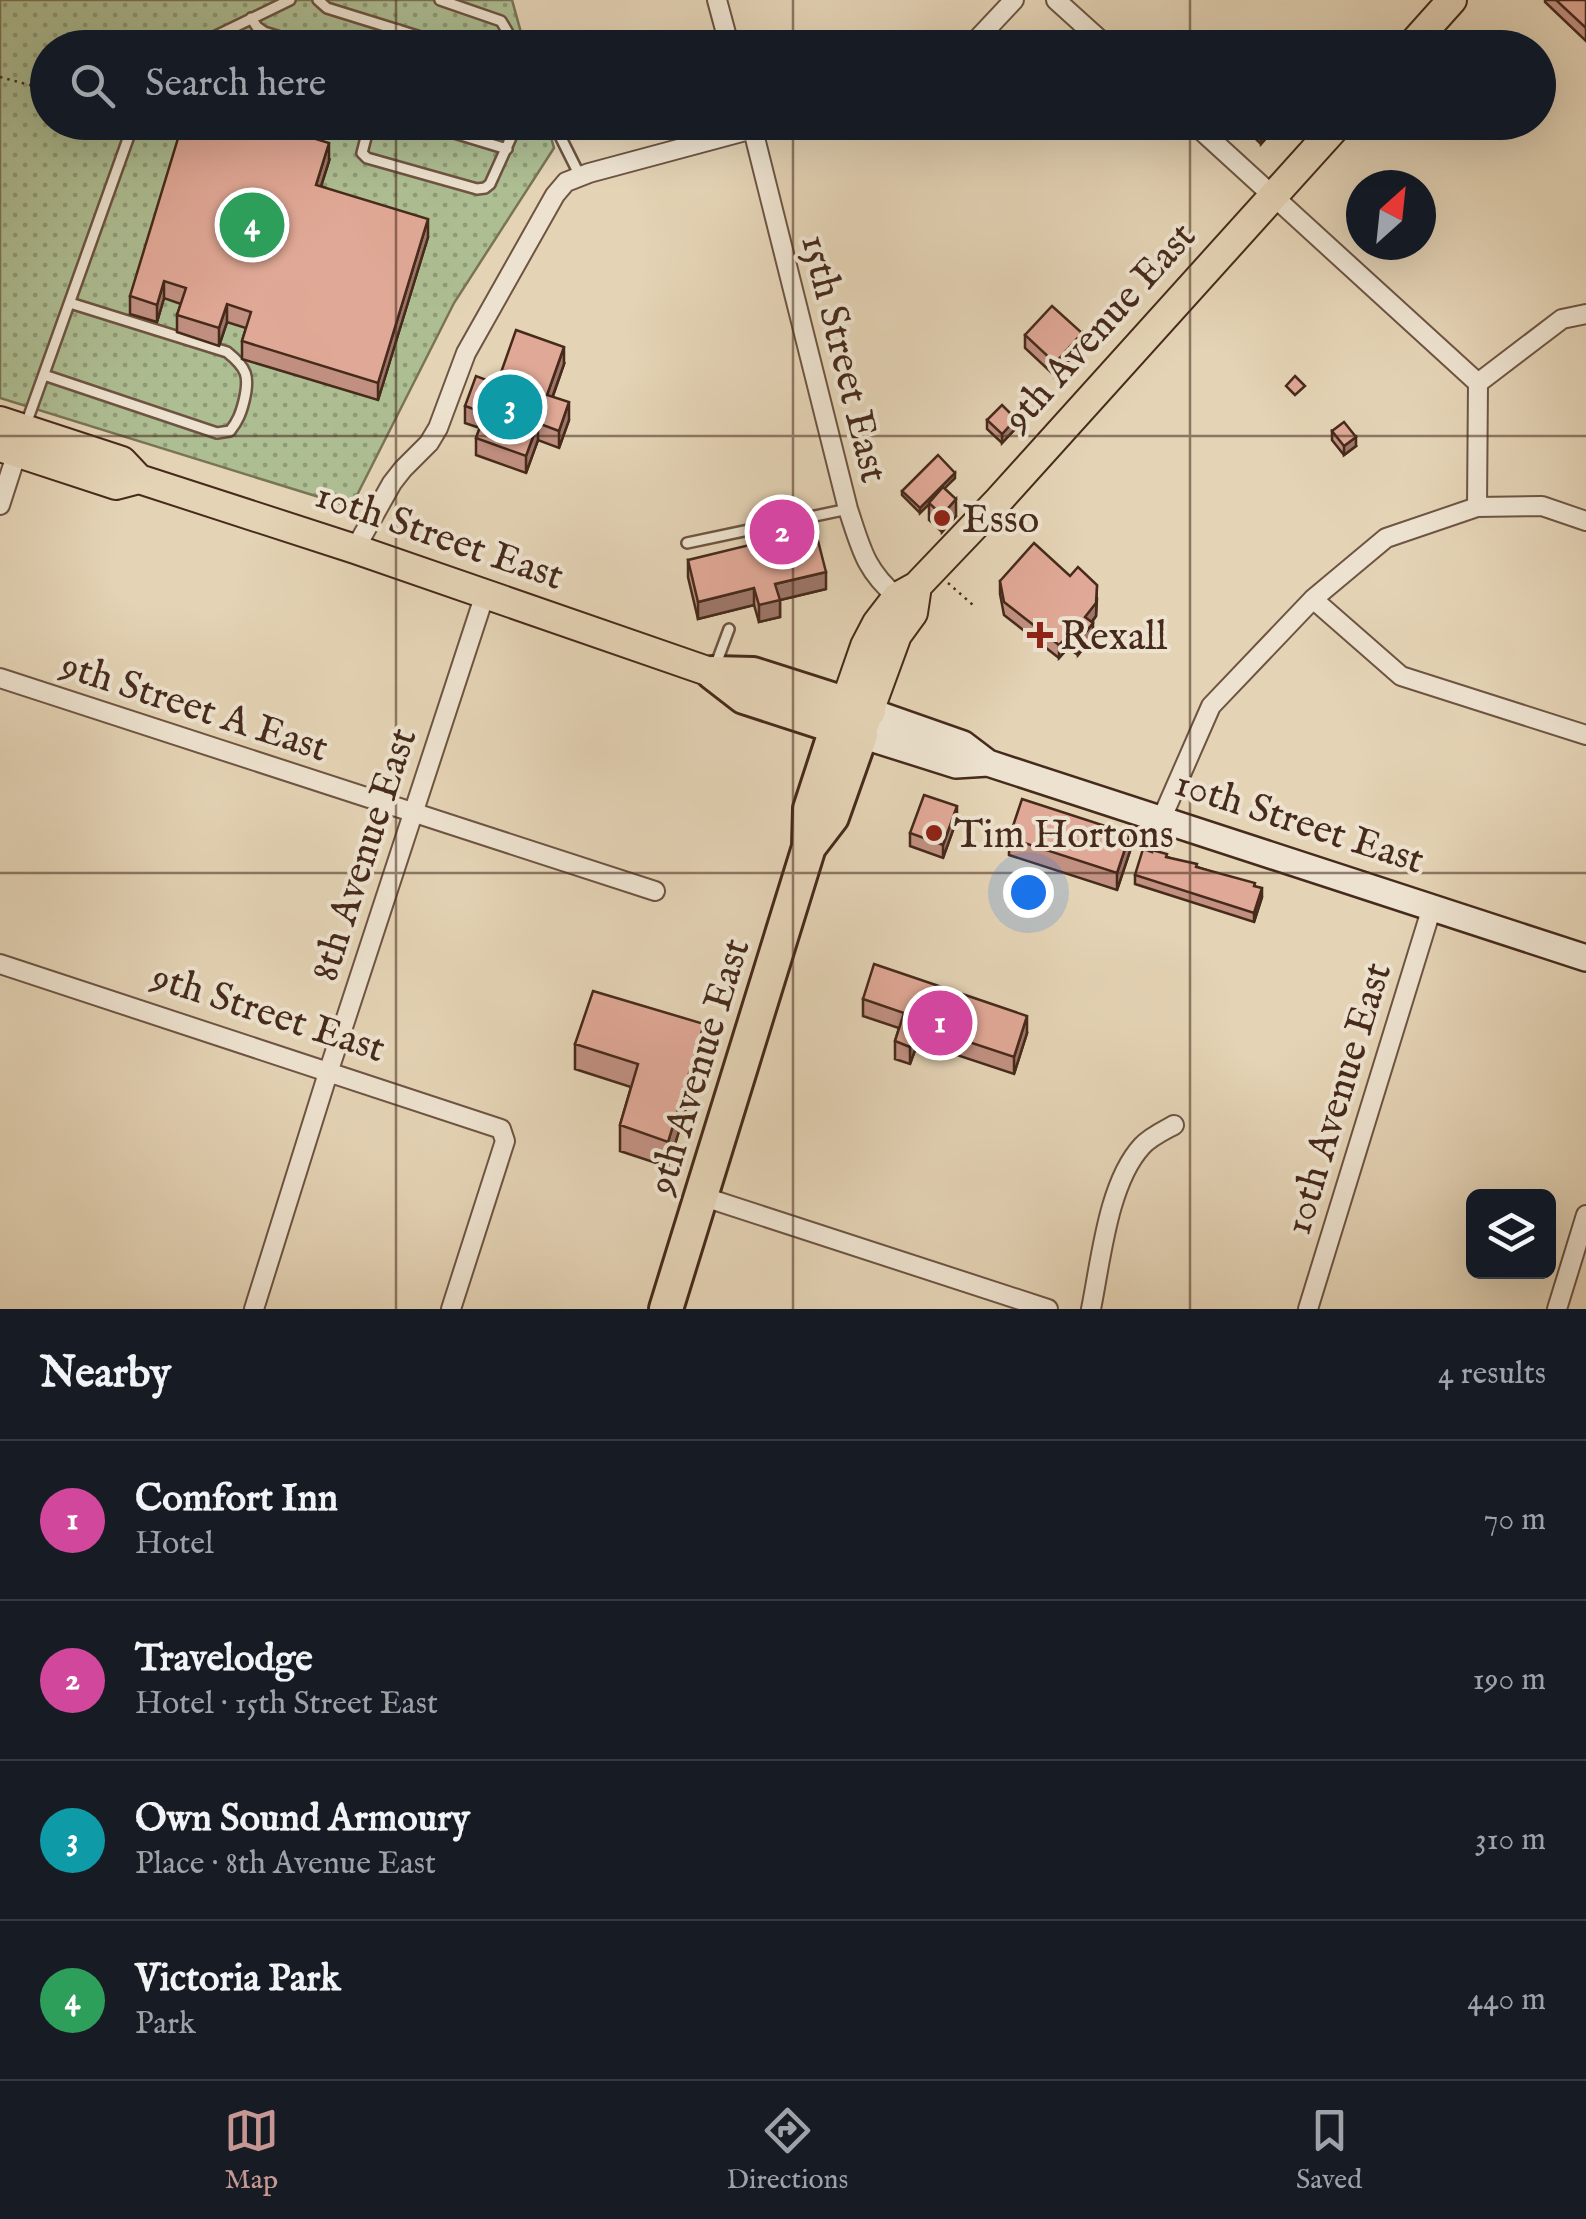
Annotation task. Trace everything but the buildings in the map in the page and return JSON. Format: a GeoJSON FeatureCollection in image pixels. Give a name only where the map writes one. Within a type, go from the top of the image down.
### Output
{"type":"FeatureCollection","features":[{"type":"Feature","properties":{"kind":"highway","name":"10th Street East"},"geometry":{"type":"LineString","coordinates":[[713,673],[744,696],[853,719]]}},
{"type":"Feature","properties":{"kind":"highway","name":"9th Avenue East"},"geometry":{"type":"LineString","coordinates":[[666,1309],[809,847],[810,809],[853,719]]}},
{"type":"Feature","properties":{"kind":"main road"},"geometry":{"type":"LineString","coordinates":[[1425,30],[1452,0]]}},
{"type":"Feature","properties":{"kind":"main road","name":"9th Avenue East"},"geometry":{"type":"LineString","coordinates":[[853,719],[897,635],[913,613],[916,585],[1324,140]]}},
{"type":"Feature","properties":{"kind":"main road","name":"10th Street East"},"geometry":{"type":"LineString","coordinates":[[10,438],[116,485],[139,478],[713,673]]}},
{"type":"Feature","properties":{"kind":"street"},"geometry":{"type":"LineString","coordinates":[[717,0],[725,30]]}},
{"type":"Feature","properties":{"kind":"street"},"geometry":{"type":"LineString","coordinates":[[986,30],[1014,0]]}},
{"type":"Feature","properties":{"kind":"street"},"geometry":{"type":"LineString","coordinates":[[1056,0],[1089,30]]}},
{"type":"Feature","properties":{"kind":"street"},"geometry":{"type":"LineString","coordinates":[[355,550],[392,483],[429,444],[466,353],[566,182],[704,140]]}},
{"type":"Feature","properties":{"kind":"street","name":"15th Street East"},"geometry":{"type":"LineString","coordinates":[[756,140],[864,559],[882,584],[916,585]]}},
{"type":"Feature","properties":{"kind":"street"},"geometry":{"type":"LineString","coordinates":[[1212,140],[1478,382],[1477,507]]}},
{"type":"Feature","properties":{"kind":"street"},"geometry":{"type":"LineString","coordinates":[[1478,382],[1562,319],[1586,314]]}},
{"type":"Feature","properties":{"kind":"street"},"geometry":{"type":"LineString","coordinates":[[0,504],[10,438]]}},
{"type":"Feature","properties":{"kind":"street"},"geometry":{"type":"LineString","coordinates":[[1161,820],[1211,706],[1313,599],[1386,538],[1477,507],[1542,506],[1586,521]]}},
{"type":"Feature","properties":{"kind":"street","name":"8th Avenue East"},"geometry":{"type":"LineString","coordinates":[[254,1309],[485,594]]}},
{"type":"Feature","properties":{"kind":"street"},"geometry":{"type":"LineString","coordinates":[[1313,599],[1401,676],[1586,735]]}},
{"type":"Feature","properties":{"kind":"street","name":"9th Street A East"},"geometry":{"type":"LineString","coordinates":[[0,678],[654,891]]}},
{"type":"Feature","properties":{"kind":"street","name":"10th Street East"},"geometry":{"type":"LineString","coordinates":[[853,719],[956,765],[988,763],[1586,958]]}},
{"type":"Feature","properties":{"kind":"street","name":"10th Avenue East"},"geometry":{"type":"LineString","coordinates":[[1308,1309],[1432,907]]}},
{"type":"Feature","properties":{"kind":"street","name":"9th Street East"},"geometry":{"type":"LineString","coordinates":[[0,964],[500,1128],[505,1142],[451,1309]]}},
{"type":"Feature","properties":{"kind":"street"},"geometry":{"type":"LineString","coordinates":[[1091,1309],[1116,1188],[1144,1144],[1174,1125]]}},
{"type":"Feature","properties":{"kind":"street"},"geometry":{"type":"LineString","coordinates":[[700,1196],[1048,1309]]}},
{"type":"Feature","properties":{"kind":"street"},"geometry":{"type":"LineString","coordinates":[[1557,1309],[1586,1215]]}},
{"type":"Feature","properties":{"kind":"lane"},"geometry":{"type":"LineString","coordinates":[[227,30],[290,0]]}},
{"type":"Feature","properties":{"kind":"lane"},"geometry":{"type":"LineString","coordinates":[[318,0],[327,8],[399,30]]}},
{"type":"Feature","properties":{"kind":"lane"},"geometry":{"type":"LineString","coordinates":[[440,0],[502,21],[507,30]]}},
{"type":"Feature","properties":{"kind":"lane"},"geometry":{"type":"LineString","coordinates":[[251,18],[262,30]]}},
{"type":"Feature","properties":{"kind":"lane"},"geometry":{"type":"LineString","coordinates":[[10,438],[44,376],[128,140]]}},
{"type":"Feature","properties":{"kind":"lane"},"geometry":{"type":"LineString","coordinates":[[364,140],[362,153],[367,158],[478,189],[490,184],[511,140]]}},
{"type":"Feature","properties":{"kind":"lane"},"geometry":{"type":"LineString","coordinates":[[477,140],[507,149]]}},
{"type":"Feature","properties":{"kind":"lane"},"geometry":{"type":"LineString","coordinates":[[563,140],[580,176]]}},
{"type":"Feature","properties":{"kind":"lane"},"geometry":{"type":"LineString","coordinates":[[44,376],[217,433],[230,431],[239,420],[248,382],[242,364],[227,352],[70,304]]}},
{"type":"Feature","properties":{"kind":"lane"},"geometry":{"type":"LineString","coordinates":[[687,543],[848,509]]}},
{"type":"Feature","properties":{"kind":"lane"},"geometry":{"type":"LineString","coordinates":[[713,673],[729,630]]}},
{"type":"Feature","properties":{"kind":"path"},"geometry":{"type":"LineString","coordinates":[[0,77],[30,85]]}},
{"type":"Feature","properties":{"kind":"path"},"geometry":{"type":"LineString","coordinates":[[916,585],[972,605]]}},
{"type":"Feature","properties":{"kind":"green space"},"geometry":{"type":"Polygon","coordinates":[[[0,0],[512,0],[520,30],[30,30],[30,140],[552,140],[554,148],[454,303],[351,507],[0,398],[0,0]]]}},
{"type":"Feature","properties":{"kind":"place","name":"Victoria Park"},"geometry":{"type":"Point","coordinates":[252,225]}},
{"type":"Feature","properties":{"kind":"place","name":"Own Sound Armoury"},"geometry":{"type":"Point","coordinates":[510,407]}},
{"type":"Feature","properties":{"kind":"place","name":"Esso"},"geometry":{"type":"Point","coordinates":[942,518]}},
{"type":"Feature","properties":{"kind":"place","name":"Travelodge"},"geometry":{"type":"Point","coordinates":[782,532]}},
{"type":"Feature","properties":{"kind":"place","name":"Rexall"},"geometry":{"type":"Point","coordinates":[1040,635]}},
{"type":"Feature","properties":{"kind":"place","name":"Tim Hortons"},"geometry":{"type":"Point","coordinates":[934,833]}},
{"type":"Feature","properties":{"kind":"place","name":"Comfort Inn"},"geometry":{"type":"Point","coordinates":[940,1023]}}]}
